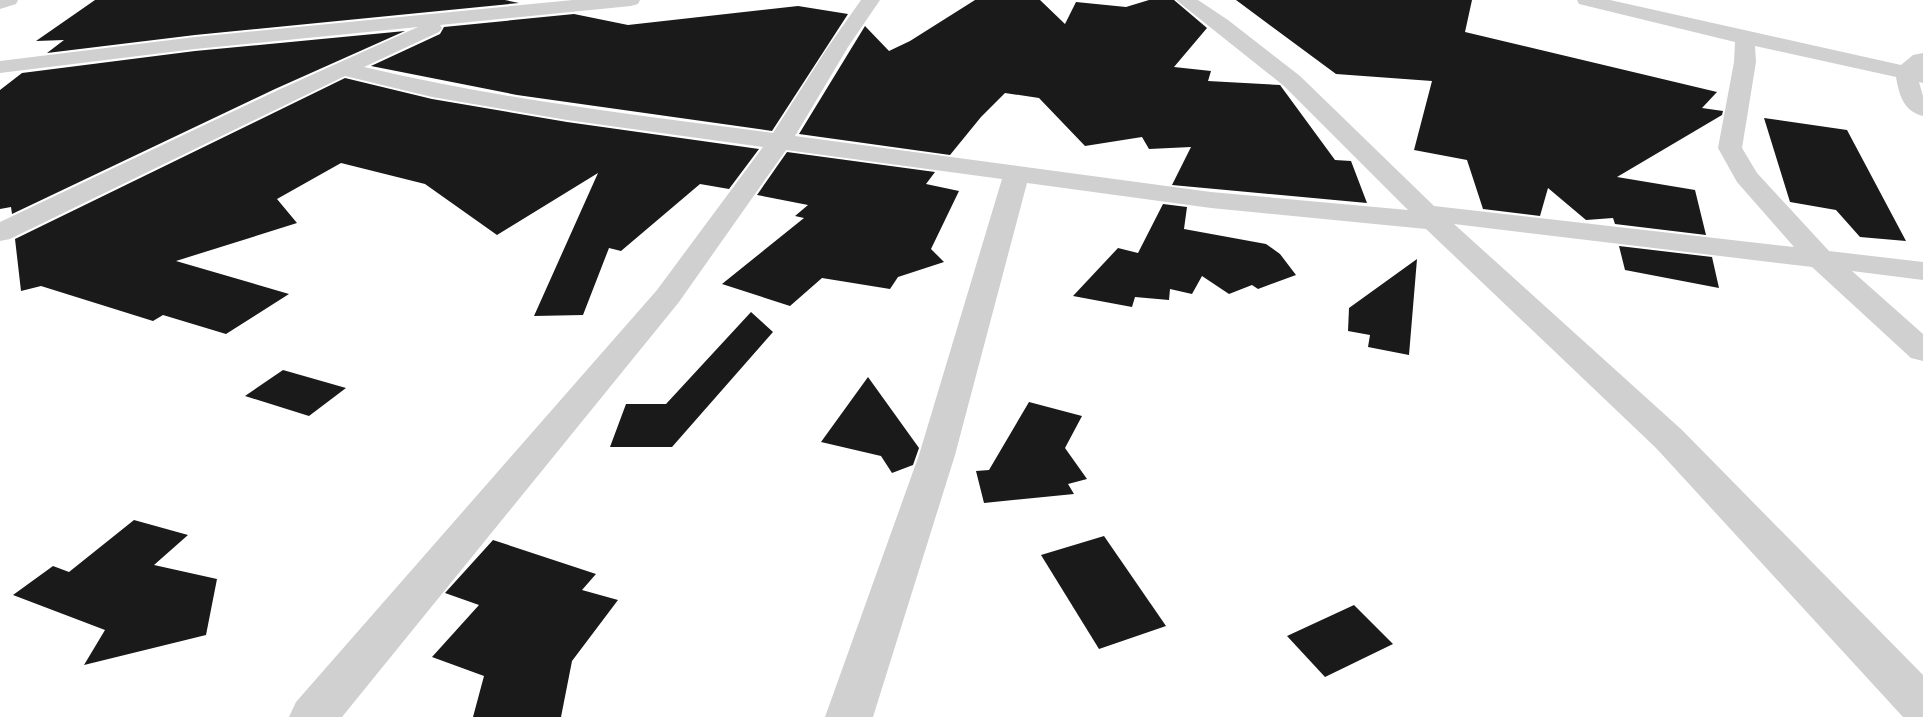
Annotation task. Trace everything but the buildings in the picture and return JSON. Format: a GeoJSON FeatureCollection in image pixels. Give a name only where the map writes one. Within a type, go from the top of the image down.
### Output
{"type":"FeatureCollection","features":[{"type":"Feature","properties":{"kind":"street"},"geometry":{"type":"LineString","coordinates":[[0,3],[9,0]]}},
{"type":"Feature","properties":{"kind":"street"},"geometry":{"type":"LineString","coordinates":[[535,0],[558,7]]}},
{"type":"Feature","properties":{"kind":"street"},"geometry":{"type":"LineString","coordinates":[[5,69],[195,44],[631,0]]}},
{"type":"Feature","properties":{"kind":"street"},"geometry":{"type":"LineString","coordinates":[[313,717],[668,296],[780,140],[838,47],[871,0]]}},
{"type":"Feature","properties":{"kind":"street"},"geometry":{"type":"LineString","coordinates":[[1185,0],[1221,24],[1292,81],[1430,217],[1669,439],[1923,706]]}},
{"type":"Feature","properties":{"kind":"street"},"geometry":{"type":"LineString","coordinates":[[1586,0],[1745,38],[1914,74]]}},
{"type":"Feature","properties":{"kind":"street"},"geometry":{"type":"LineString","coordinates":[[0,233],[46,209],[453,17]]}},
{"type":"Feature","properties":{"kind":"street"},"geometry":{"type":"LineString","coordinates":[[1745,38],[1745,62],[1730,148],[1746,177],[1819,258],[1923,351]]}},
{"type":"Feature","properties":{"kind":"street"},"geometry":{"type":"LineString","coordinates":[[1923,56],[1914,74],[1911,97],[1923,109]]}},
{"type":"Feature","properties":{"kind":"street"},"geometry":{"type":"LineString","coordinates":[[343,69],[432,90],[556,111],[1211,200],[1430,217],[1923,271]]}},
{"type":"Feature","properties":{"kind":"street"},"geometry":{"type":"LineString","coordinates":[[849,717],[937,455],[1016,174]]}}]}
